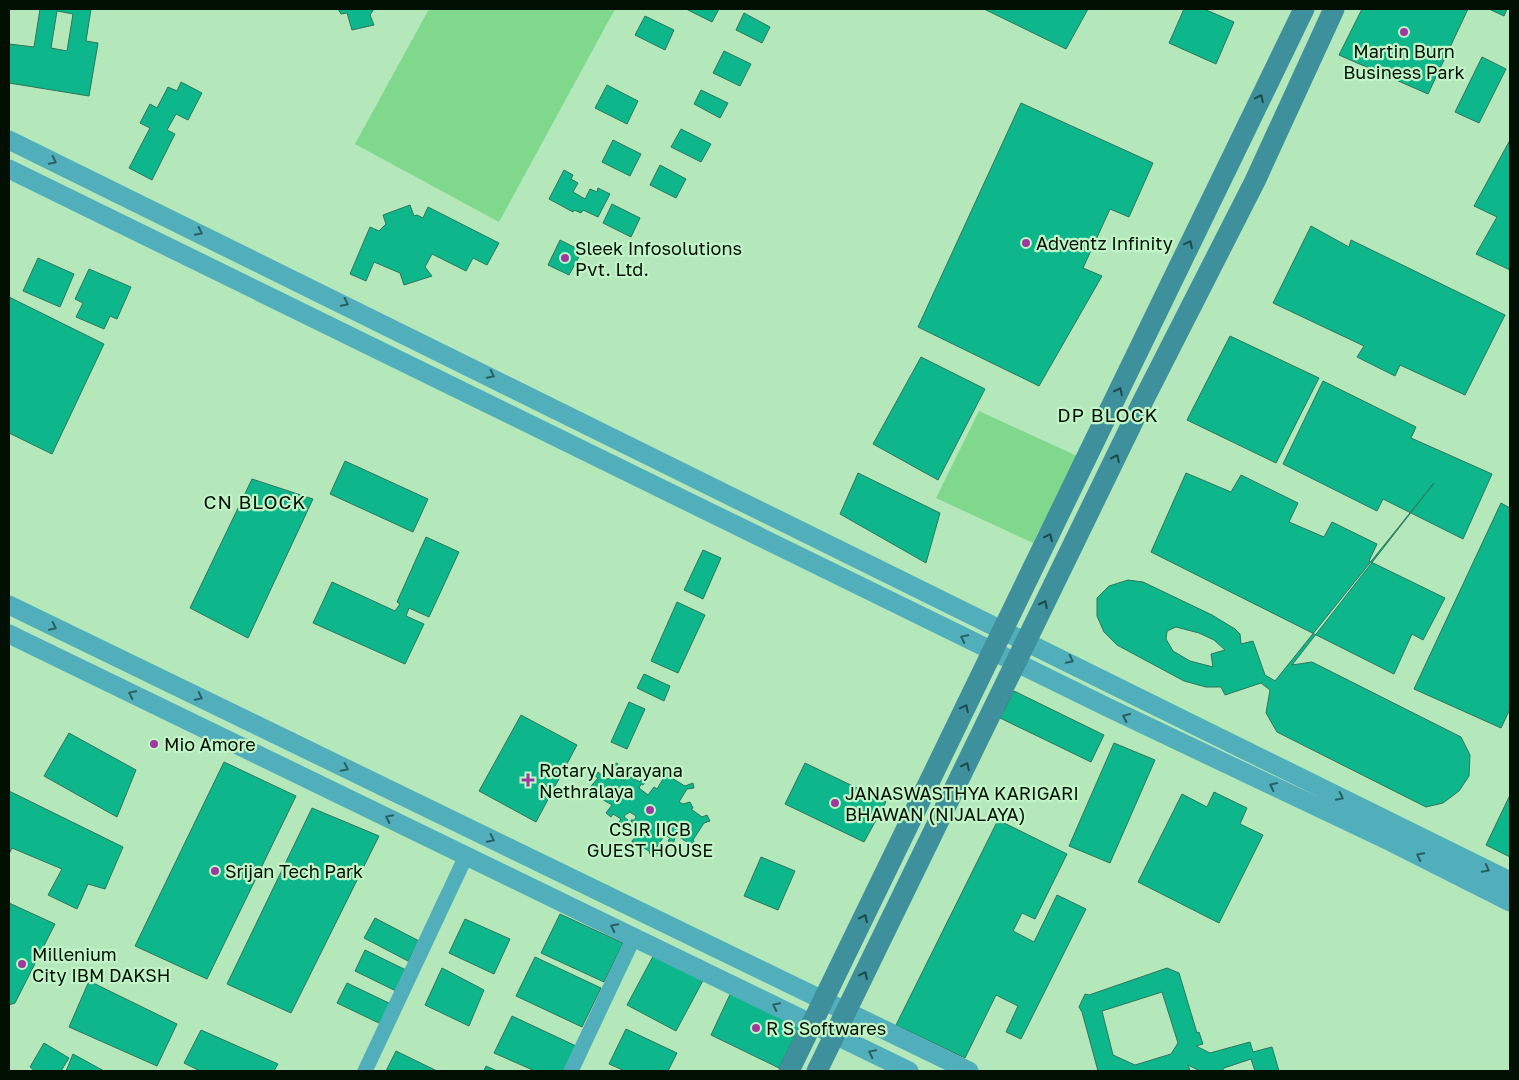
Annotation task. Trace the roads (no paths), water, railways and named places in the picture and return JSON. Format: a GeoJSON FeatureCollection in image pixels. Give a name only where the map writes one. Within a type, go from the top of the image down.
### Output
{"type":"FeatureCollection","features":[{"type":"Feature","properties":{"kind":"main road"},"geometry":{"type":"LineString","coordinates":[[788,1071],[1304,9]]}},
{"type":"Feature","properties":{"kind":"main road"},"geometry":{"type":"LineString","coordinates":[[818,1071],[1142,403],[1255,182],[1334,9]]}},
{"type":"Feature","properties":{"kind":"street"},"geometry":{"type":"LineString","coordinates":[[9,140],[1027,639],[1216,736],[1457,865],[1510,902]]}},
{"type":"Feature","properties":{"kind":"street"},"geometry":{"type":"LineString","coordinates":[[9,169],[1209,756],[1457,865],[1510,881]]}},
{"type":"Feature","properties":{"kind":"street"},"geometry":{"type":"LineString","coordinates":[[365,342],[376,319]]}},
{"type":"Feature","properties":{"kind":"street"},"geometry":{"type":"LineString","coordinates":[[9,605],[968,1071]]}},
{"type":"Feature","properties":{"kind":"street"},"geometry":{"type":"LineString","coordinates":[[9,634],[909,1071]]}},
{"type":"Feature","properties":{"kind":"street"},"geometry":{"type":"LineString","coordinates":[[1209,756],[1216,736]]}},
{"type":"Feature","properties":{"kind":"street"},"geometry":{"type":"LineString","coordinates":[[420,833],[434,811]]}},
{"type":"Feature","properties":{"kind":"street"},"geometry":{"type":"LineString","coordinates":[[365,1071],[466,856]]}},
{"type":"Feature","properties":{"kind":"street"},"geometry":{"type":"LineString","coordinates":[[571,1071],[634,937]]}},
{"type":"Feature","properties":{"kind":"place","name":"Martin Burn Business Park"},"geometry":{"type":"Point","coordinates":[1404,32]}},
{"type":"Feature","properties":{"kind":"place","name":"Adventz Infinity"},"geometry":{"type":"Point","coordinates":[1026,243]}},
{"type":"Feature","properties":{"kind":"place","name":"Sleek Infosolutions Pvt. Ltd."},"geometry":{"type":"Point","coordinates":[565,258]}},
{"type":"Feature","properties":{"kind":"place","name":"Mio Amore"},"geometry":{"type":"Point","coordinates":[154,744]}},
{"type":"Feature","properties":{"kind":"place","name":"Rotary Narayana Nethralaya"},"geometry":{"type":"Point","coordinates":[528,780]}},
{"type":"Feature","properties":{"kind":"place","name":"JANASWASTHYA KARIGARI BHAWAN (NIJALAYA)"},"geometry":{"type":"Point","coordinates":[835,803]}},
{"type":"Feature","properties":{"kind":"place","name":"CSIR IICB GUEST HOUSE"},"geometry":{"type":"Point","coordinates":[650,810]}},
{"type":"Feature","properties":{"kind":"place","name":"Srijan Tech Park"},"geometry":{"type":"Point","coordinates":[215,871]}},
{"type":"Feature","properties":{"kind":"place","name":"Millenium City IBM DAKSH"},"geometry":{"type":"Point","coordinates":[22,964]}},
{"type":"Feature","properties":{"kind":"place","name":"R S Softwares"},"geometry":{"type":"Point","coordinates":[756,1028]}},
{"type":"Feature","properties":{"kind":"district","name":"DP BLOCK"},"geometry":{"type":"Point","coordinates":[1108,414]}},
{"type":"Feature","properties":{"kind":"district","name":"CN BLOCK"},"geometry":{"type":"Point","coordinates":[255,501]}}]}
